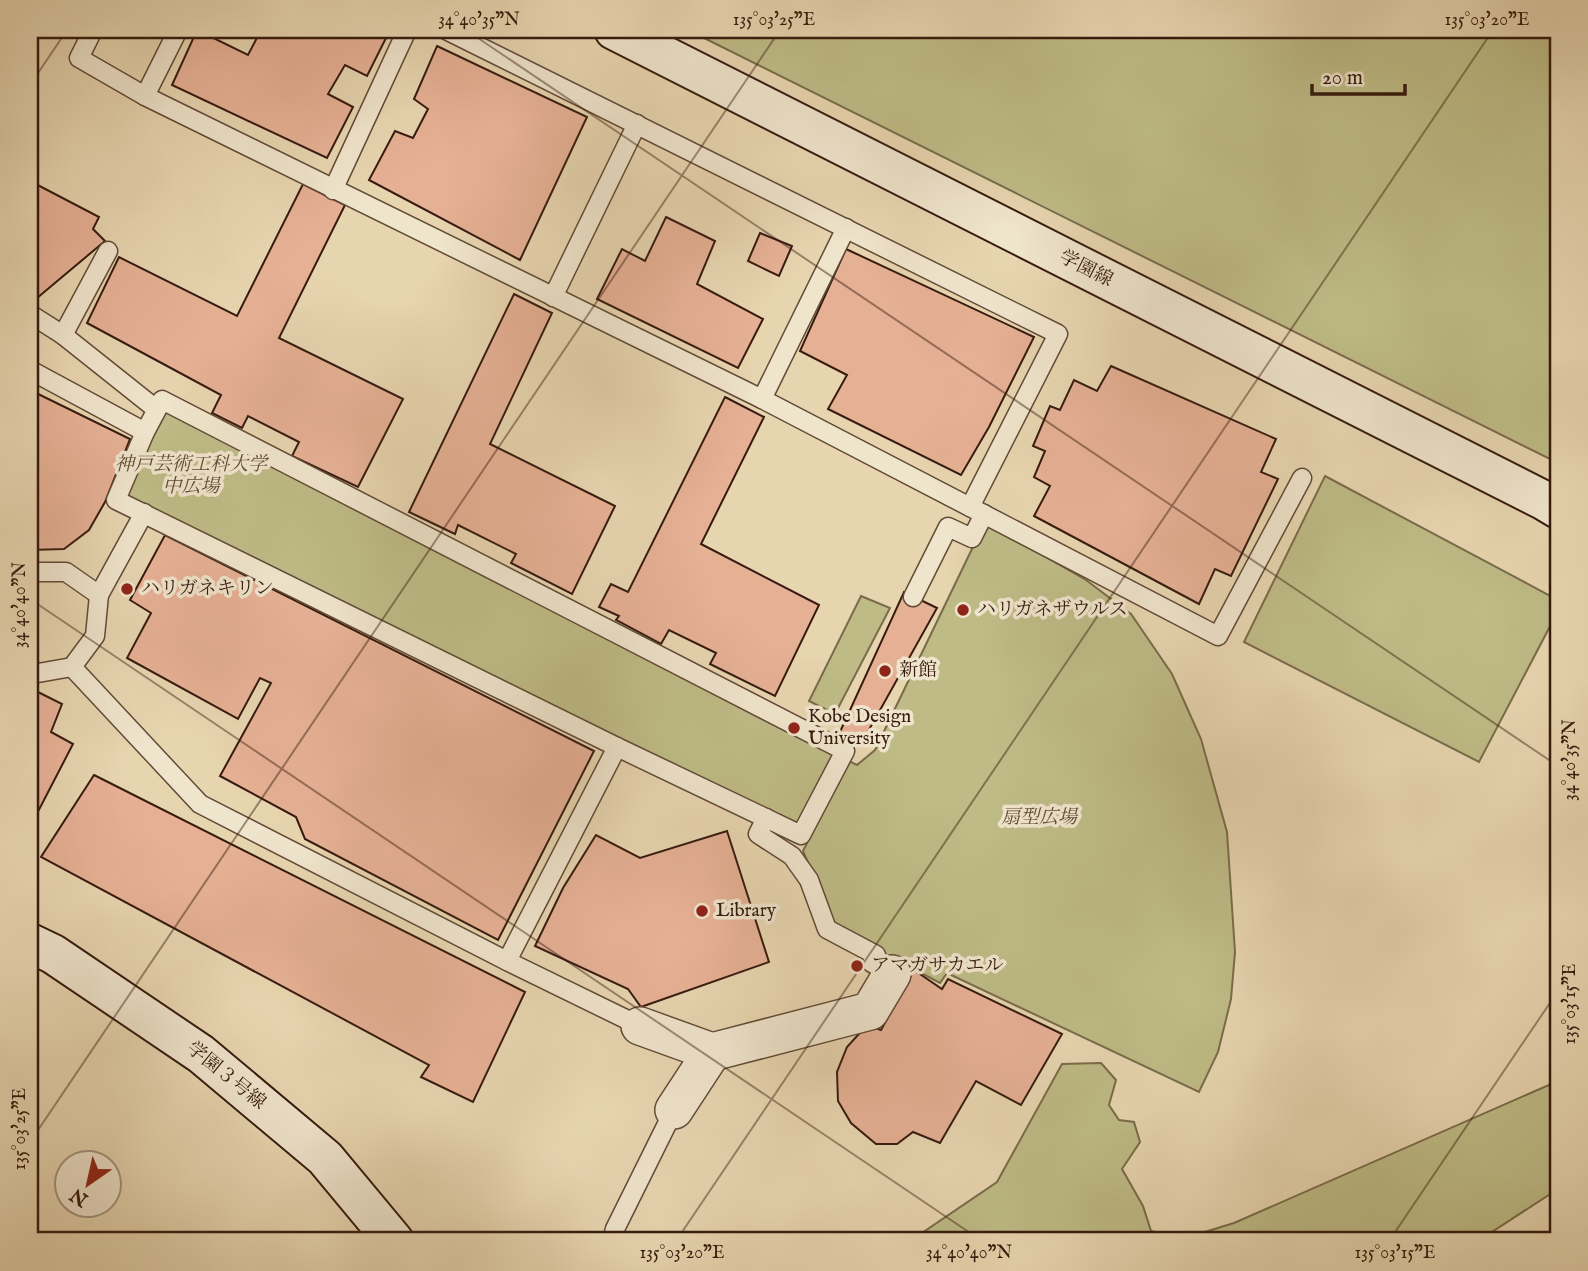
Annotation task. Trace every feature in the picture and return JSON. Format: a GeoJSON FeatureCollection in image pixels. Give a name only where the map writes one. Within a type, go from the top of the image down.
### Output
{"type":"FeatureCollection","features":[{"type":"Feature","properties":{"kind":"street","name":"学園線"},"geometry":{"type":"LineString","coordinates":[[614,30],[1558,509]]}},
{"type":"Feature","properties":{"kind":"street","name":"学園３号線"},"geometry":{"type":"LineString","coordinates":[[30,943],[53,954],[201,1054],[325,1158],[394,1241]]}},
{"type":"Feature","properties":{"kind":"street"},"geometry":{"type":"LineString","coordinates":[[640,1026],[712,1052],[870,1011],[900,978]]}},
{"type":"Feature","properties":{"kind":"street"},"geometry":{"type":"LineString","coordinates":[[674,1110],[712,1052]]}},
{"type":"Feature","properties":{"kind":"lane"},"geometry":{"type":"LineString","coordinates":[[93,30],[79,58],[145,96],[762,399],[1218,636],[1302,478]]}},
{"type":"Feature","properties":{"kind":"lane"},"geometry":{"type":"LineString","coordinates":[[145,96],[178,30]]}},
{"type":"Feature","properties":{"kind":"lane"},"geometry":{"type":"LineString","coordinates":[[333,190],[407,30]]}},
{"type":"Feature","properties":{"kind":"lane"},"geometry":{"type":"LineString","coordinates":[[446,30],[1058,334],[977,511],[972,538],[948,527],[913,597]]}},
{"type":"Feature","properties":{"kind":"lane"},"geometry":{"type":"LineString","coordinates":[[553,297],[637,124]]}},
{"type":"Feature","properties":{"kind":"lane"},"geometry":{"type":"LineString","coordinates":[[762,399],[846,228]]}},
{"type":"Feature","properties":{"kind":"lane"},"geometry":{"type":"LineString","coordinates":[[63,335],[108,251]]}},
{"type":"Feature","properties":{"kind":"lane"},"geometry":{"type":"LineString","coordinates":[[30,314],[63,335],[156,410]]}},
{"type":"Feature","properties":{"kind":"lane"},"geometry":{"type":"LineString","coordinates":[[30,370],[145,432]]}},
{"type":"Feature","properties":{"kind":"lane"},"geometry":{"type":"LineString","coordinates":[[162,400],[845,751],[801,835],[116,500],[145,432],[162,400]]}},
{"type":"Feature","properties":{"kind":"lane"},"geometry":{"type":"LineString","coordinates":[[30,669],[38,673],[72,667],[95,636],[99,595],[144,513]]}},
{"type":"Feature","properties":{"kind":"lane"},"geometry":{"type":"LineString","coordinates":[[30,572],[66,572],[99,595]]}},
{"type":"Feature","properties":{"kind":"lane"},"geometry":{"type":"LineString","coordinates":[[72,667],[200,804],[640,1026]]}},
{"type":"Feature","properties":{"kind":"lane"},"geometry":{"type":"LineString","coordinates":[[507,961],[617,747]]}},
{"type":"Feature","properties":{"kind":"lane"},"geometry":{"type":"LineString","coordinates":[[766,818],[758,834],[792,856],[809,880],[827,929],[876,955],[872,963],[900,978]]}},
{"type":"Feature","properties":{"kind":"lane"},"geometry":{"type":"LineString","coordinates":[[612,1241],[615,1229],[674,1110]]}},
{"type":"Feature","properties":{"kind":"green space"},"geometry":{"type":"Polygon","coordinates":[[[688,30],[1558,30],[1558,463],[688,30]]]}},
{"type":"Feature","properties":{"kind":"green space","name":"神戸芸術工科大学 中広場"},"geometry":{"type":"Polygon","coordinates":[[[162,400],[845,751],[801,835],[116,500],[162,400]]]}},
{"type":"Feature","properties":{"kind":"green space"},"geometry":{"type":"Polygon","coordinates":[[[1325,476],[1558,600],[1558,611],[1479,762],[1244,642],[1325,476]]]}},
{"type":"Feature","properties":{"kind":"green space","name":"扇型広場"},"geometry":{"type":"Polygon","coordinates":[[[985,522],[1086,580],[1131,614],[1172,674],[1201,739],[1227,832],[1235,952],[1231,999],[1218,1052],[1199,1092],[947,973],[940,983],[830,925],[822,895],[803,851],[849,761],[857,765],[875,750],[985,522]]]}},
{"type":"Feature","properties":{"kind":"green space"},"geometry":{"type":"Polygon","coordinates":[[[861,596],[890,608],[835,714],[809,701],[861,596]]]}},
{"type":"Feature","properties":{"kind":"green space"},"geometry":{"type":"Polygon","coordinates":[[[1101,1063],[1116,1080],[1109,1105],[1119,1120],[1134,1122],[1140,1142],[1122,1169],[1143,1206],[1151,1231],[1182,1239],[1234,1223],[1558,1081],[1558,1189],[1478,1241],[936,1241],[922,1233],[997,1182],[1062,1064],[1101,1063]]]}},
{"type":"Feature","properties":{"kind":"building"},"geometry":{"type":"Polygon","coordinates":[[[197,30],[248,55],[261,30],[390,30],[367,76],[345,65],[328,94],[353,107],[327,158],[172,85],[197,30]]]}},
{"type":"Feature","properties":{"kind":"building"},"geometry":{"type":"Polygon","coordinates":[[[437,46],[587,117],[520,260],[369,180],[395,131],[413,138],[428,109],[414,99],[437,46]]]}},
{"type":"Feature","properties":{"kind":"building"},"geometry":{"type":"Polygon","coordinates":[[[30,181],[99,217],[93,229],[105,241],[37,298],[30,295],[30,181]]]}},
{"type":"Feature","properties":{"kind":"building"},"geometry":{"type":"Polygon","coordinates":[[[303,184],[345,205],[279,338],[403,399],[358,487],[292,456],[299,442],[248,416],[242,428],[212,413],[221,395],[87,323],[119,257],[237,316],[303,184]]]}},
{"type":"Feature","properties":{"kind":"building"},"geometry":{"type":"Polygon","coordinates":[[[666,217],[715,241],[697,284],[763,319],[738,368],[597,299],[622,249],[645,261],[666,217]]]}},
{"type":"Feature","properties":{"kind":"building"},"geometry":{"type":"Polygon","coordinates":[[[760,233],[792,246],[779,276],[748,261],[760,233]]]}},
{"type":"Feature","properties":{"kind":"building"},"geometry":{"type":"Polygon","coordinates":[[[846,249],[1034,337],[989,427],[961,475],[828,409],[847,375],[800,351],[846,249]]]}},
{"type":"Feature","properties":{"kind":"building"},"geometry":{"type":"Polygon","coordinates":[[[514,294],[552,313],[490,444],[615,506],[572,594],[511,563],[516,554],[458,525],[455,534],[409,512],[514,294]]]}},
{"type":"Feature","properties":{"kind":"building"},"geometry":{"type":"Polygon","coordinates":[[[1111,366],[1276,439],[1261,472],[1278,479],[1231,576],[1215,569],[1199,604],[1034,516],[1050,486],[1034,477],[1045,451],[1033,446],[1050,406],[1060,410],[1074,380],[1097,391],[1111,366]]]}},
{"type":"Feature","properties":{"kind":"building"},"geometry":{"type":"Polygon","coordinates":[[[30,390],[130,439],[105,502],[89,530],[64,549],[30,550],[30,390]]]}},
{"type":"Feature","properties":{"kind":"building"},"geometry":{"type":"Polygon","coordinates":[[[725,397],[764,417],[701,544],[819,605],[775,696],[710,664],[716,653],[669,630],[661,644],[616,620],[619,616],[599,607],[611,584],[628,592],[725,397]]]}},
{"type":"Feature","properties":{"kind":"building"},"geometry":{"type":"Polygon","coordinates":[[[165,535],[594,751],[498,940],[305,839],[296,817],[220,776],[271,683],[260,678],[238,719],[127,658],[151,613],[130,600],[165,535]]]}},
{"type":"Feature","properties":{"kind":"building","name":"新館"},"geometry":{"type":"Polygon","coordinates":[[[904,592],[937,608],[860,746],[839,734],[904,592]]]}},
{"type":"Feature","properties":{"kind":"building"},"geometry":{"type":"Polygon","coordinates":[[[30,688],[62,704],[51,732],[73,744],[30,827],[30,688]]]}},
{"type":"Feature","properties":{"kind":"building"},"geometry":{"type":"Polygon","coordinates":[[[94,775],[525,992],[473,1102],[421,1077],[429,1065],[41,857],[94,775]]]}},
{"type":"Feature","properties":{"kind":"building"},"geometry":{"type":"Polygon","coordinates":[[[727,831],[769,962],[641,1007],[628,989],[535,946],[563,888],[596,835],[640,858],[727,831]]]}},
{"type":"Feature","properties":{"kind":"building"},"geometry":{"type":"Polygon","coordinates":[[[914,970],[942,989],[948,979],[1062,1034],[1021,1105],[976,1081],[940,1143],[913,1132],[897,1144],[876,1144],[851,1123],[838,1101],[837,1072],[847,1047],[867,1025],[881,1030],[914,970]]]}},
{"type":"Feature","properties":{"kind":"place","name":"ハリガネキリン"},"geometry":{"type":"Point","coordinates":[127,589]}},
{"type":"Feature","properties":{"kind":"place","name":"ハリガネザウルス"},"geometry":{"type":"Point","coordinates":[963,610]}},
{"type":"Feature","properties":{"kind":"place","name":"新館"},"geometry":{"type":"Point","coordinates":[885,671]}},
{"type":"Feature","properties":{"kind":"place","name":"Kobe Design University"},"geometry":{"type":"Point","coordinates":[794,728]}},
{"type":"Feature","properties":{"kind":"place","name":"Library"},"geometry":{"type":"Point","coordinates":[702,911]}},
{"type":"Feature","properties":{"kind":"place","name":"アマガサカエル"},"geometry":{"type":"Point","coordinates":[857,966]}}]}
